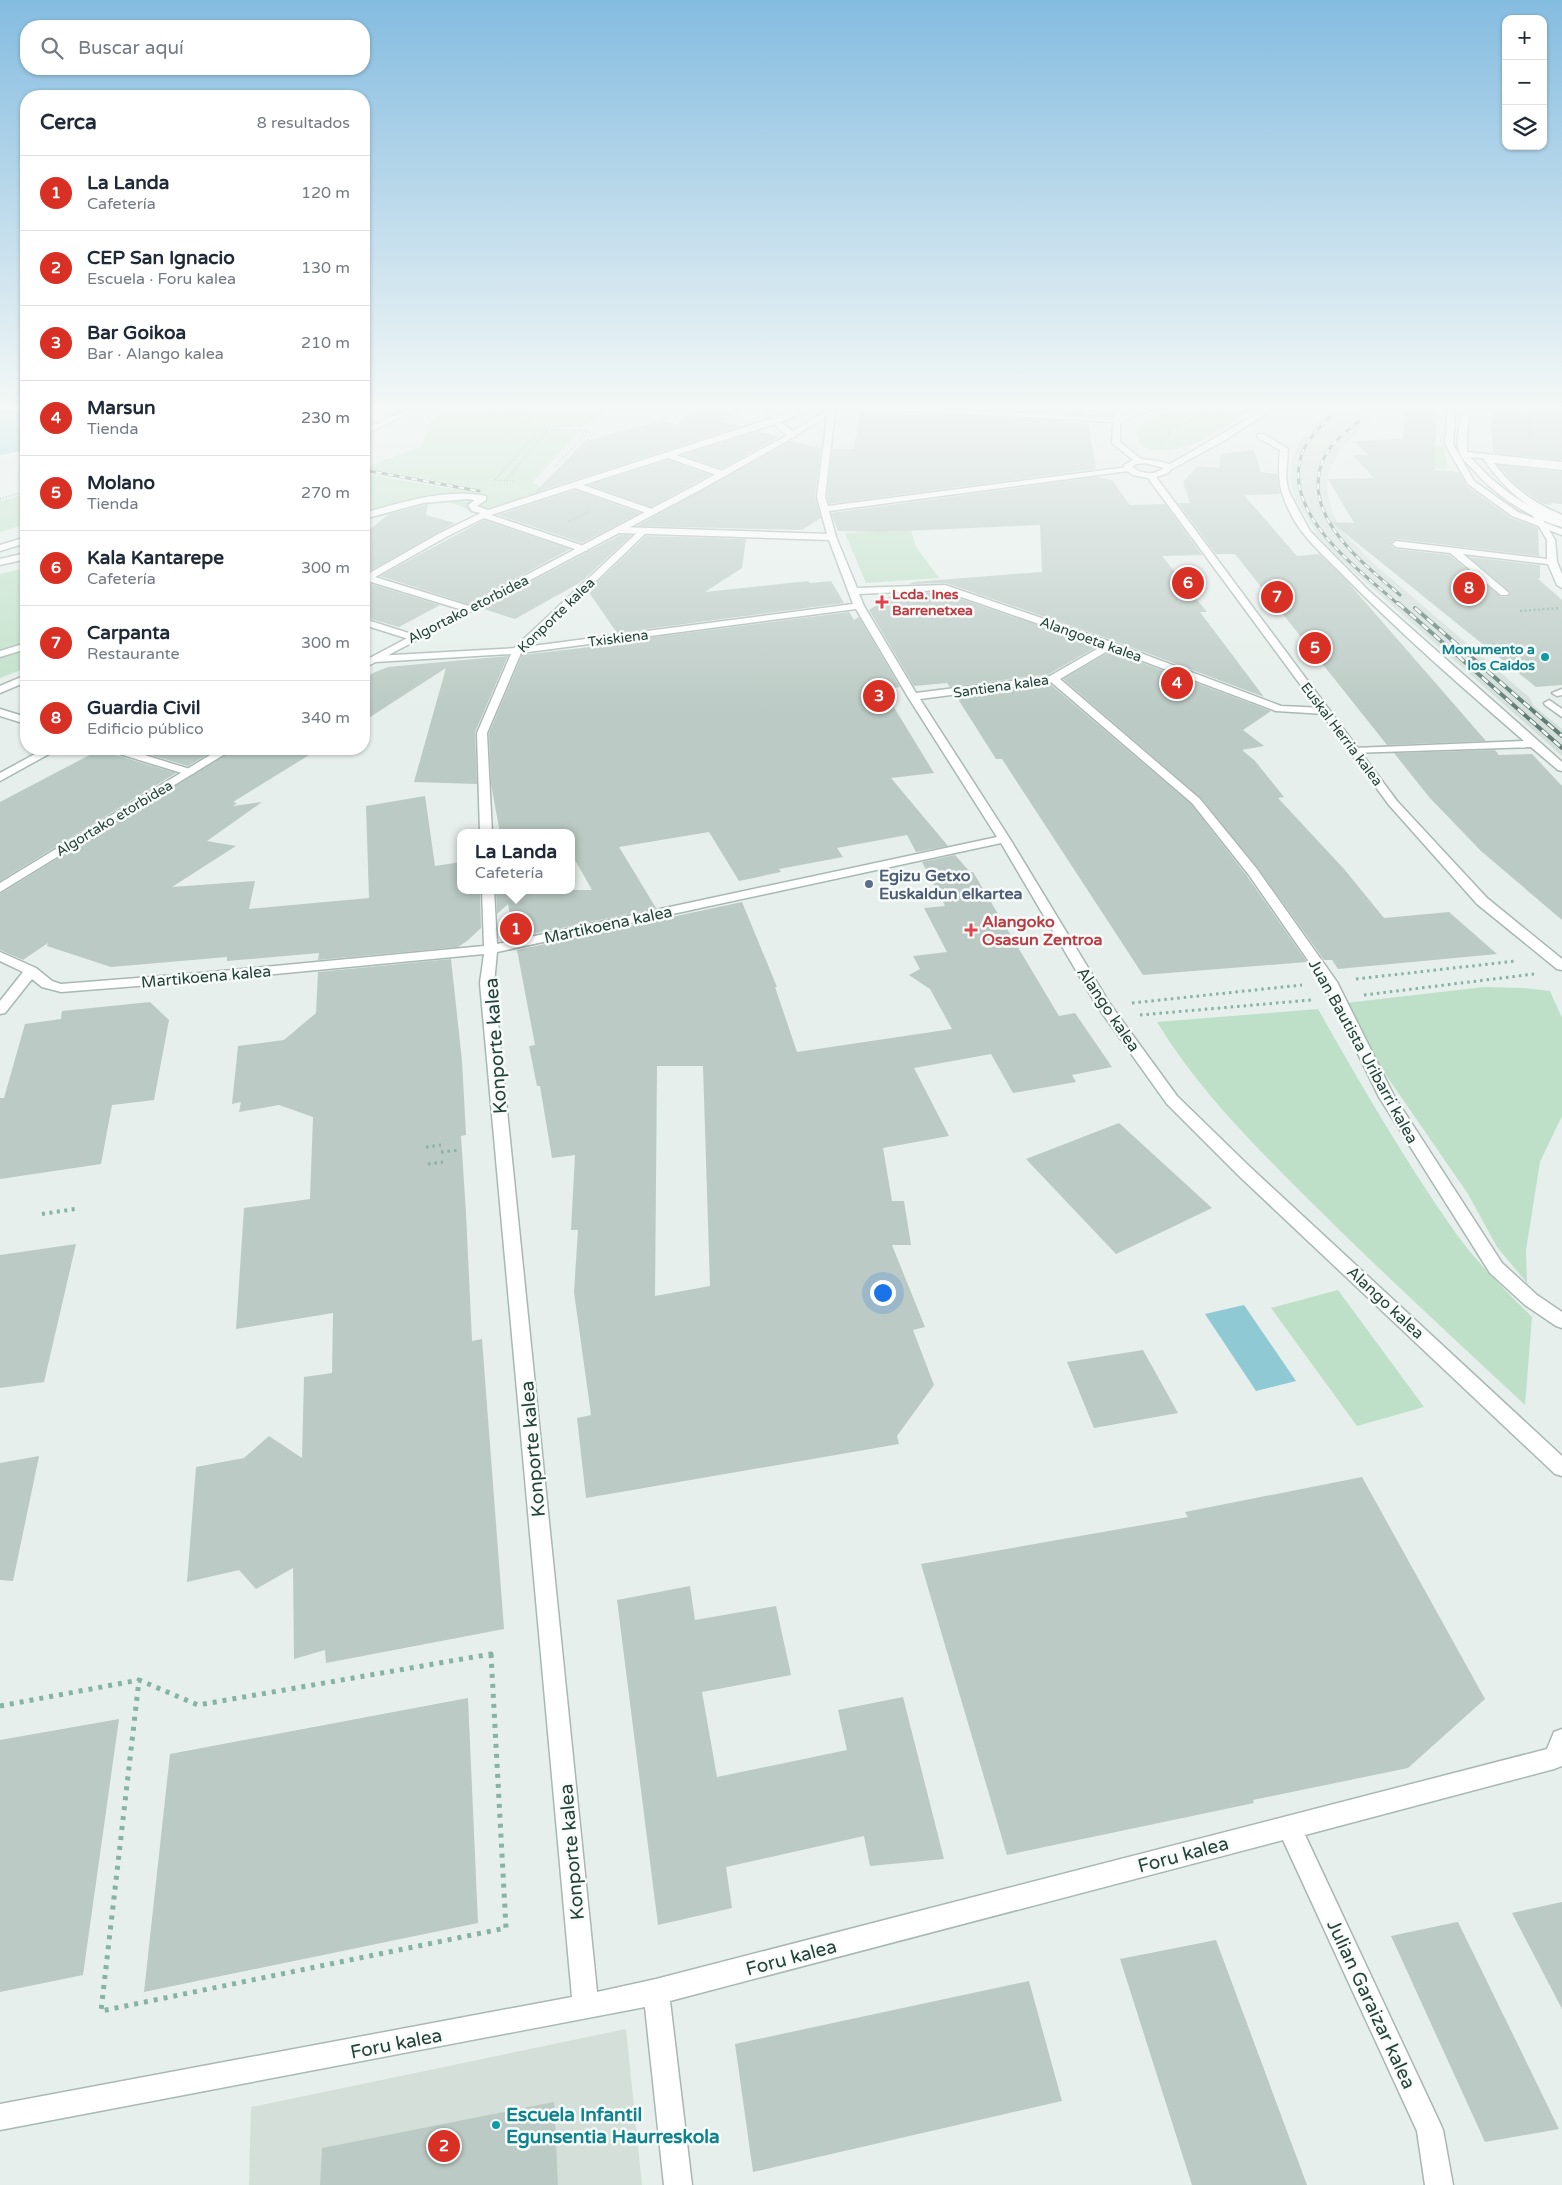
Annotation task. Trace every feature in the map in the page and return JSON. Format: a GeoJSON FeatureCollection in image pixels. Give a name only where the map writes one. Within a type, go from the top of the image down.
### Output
{"type":"FeatureCollection","features":[{"type":"Feature","properties":{"kind":"street"},"geometry":{"type":"LineString","coordinates":[[370,519],[389,511]]}},
{"type":"Feature","properties":{"kind":"street"},"geometry":{"type":"LineString","coordinates":[[479,511],[584,549]]}},
{"type":"Feature","properties":{"kind":"street"},"geometry":{"type":"LineString","coordinates":[[370,575],[442,535],[495,511]]}},
{"type":"Feature","properties":{"kind":"street","name":"Alango kalea"},"geometry":{"type":"LineString","coordinates":[[825,511],[832,537],[859,606],[913,697],[1004,839],[1112,1017],[1172,1100],[1244,1171],[1562,1468]]}},
{"type":"Feature","properties":{"kind":"street","name":"Euskal Herria kalea"},"geometry":{"type":"LineString","coordinates":[[1177,511],[1393,803],[1482,901],[1562,966]]}},
{"type":"Feature","properties":{"kind":"street"},"geometry":{"type":"LineString","coordinates":[[1293,511],[1307,533],[1365,592],[1562,768]]}},
{"type":"Feature","properties":{"kind":"street"},"geometry":{"type":"LineString","coordinates":[[1510,511],[1562,532]]}},
{"type":"Feature","properties":{"kind":"street"},"geometry":{"type":"LineString","coordinates":[[1532,511],[1562,524]]}},
{"type":"Feature","properties":{"kind":"street"},"geometry":{"type":"LineString","coordinates":[[1546,511],[1562,518]]}},
{"type":"Feature","properties":{"kind":"street","name":"Algortako etorbidea"},"geometry":{"type":"LineString","coordinates":[[370,662],[652,512]]}},
{"type":"Feature","properties":{"kind":"street"},"geometry":{"type":"LineString","coordinates":[[1535,513],[1551,540],[1552,562],[1562,585]]}},
{"type":"Feature","properties":{"kind":"street"},"geometry":{"type":"LineString","coordinates":[[620,530],[832,537]]}},
{"type":"Feature","properties":{"kind":"street","name":"Konporte kalea"},"geometry":{"type":"LineString","coordinates":[[486,829],[482,733],[517,651],[644,531]]}},
{"type":"Feature","properties":{"kind":"street"},"geometry":{"type":"LineString","coordinates":[[0,548],[20,542]]}},
{"type":"Feature","properties":{"kind":"street"},"geometry":{"type":"LineString","coordinates":[[1396,544],[1552,562]]}},
{"type":"Feature","properties":{"kind":"street"},"geometry":{"type":"LineString","coordinates":[[1452,550],[1504,593]]}},
{"type":"Feature","properties":{"kind":"street"},"geometry":{"type":"LineString","coordinates":[[0,562],[20,557]]}},
{"type":"Feature","properties":{"kind":"street"},"geometry":{"type":"LineString","coordinates":[[370,579],[469,609]]}},
{"type":"Feature","properties":{"kind":"street","name":"Alangoeta kalea"},"geometry":{"type":"LineString","coordinates":[[853,591],[942,587],[1110,645],[1280,709],[1325,712]]}},
{"type":"Feature","properties":{"kind":"street","name":"Txiskiena"},"geometry":{"type":"LineString","coordinates":[[375,659],[517,651],[859,606]]}},
{"type":"Feature","properties":{"kind":"street"},"geometry":{"type":"LineString","coordinates":[[370,624],[412,638]]}},
{"type":"Feature","properties":{"kind":"street","name":"Santiena kalea"},"geometry":{"type":"LineString","coordinates":[[913,697],[1053,679],[1110,645]]}},
{"type":"Feature","properties":{"kind":"street"},"geometry":{"type":"LineString","coordinates":[[0,654],[20,648]]}},
{"type":"Feature","properties":{"kind":"street","name":"Juan Bautista Uribarri kalea"},"geometry":{"type":"LineString","coordinates":[[1053,679],[1196,801],[1252,872],[1330,982],[1387,1097],[1496,1268],[1531,1300],[1562,1321]]}},
{"type":"Feature","properties":{"kind":"street"},"geometry":{"type":"LineString","coordinates":[[0,690],[20,681]]}},
{"type":"Feature","properties":{"kind":"street"},"geometry":{"type":"LineString","coordinates":[[1549,703],[1562,714]]}},
{"type":"Feature","properties":{"kind":"street"},"geometry":{"type":"LineString","coordinates":[[0,712],[20,719]]}},
{"type":"Feature","properties":{"kind":"street"},"geometry":{"type":"LineString","coordinates":[[1355,751],[1534,744]]}},
{"type":"Feature","properties":{"kind":"street"},"geometry":{"type":"LineString","coordinates":[[0,778],[41,755]]}},
{"type":"Feature","properties":{"kind":"street"},"geometry":{"type":"LineString","coordinates":[[134,755],[189,772]]}},
{"type":"Feature","properties":{"kind":"street","name":"Algortako etorbidea"},"geometry":{"type":"LineString","coordinates":[[0,888],[217,755]]}},
{"type":"Feature","properties":{"kind":"street","name":"Martikoena kalea"},"geometry":{"type":"LineString","coordinates":[[0,956],[31,971],[47,984],[61,988],[491,950],[1004,839]]}},
{"type":"Feature","properties":{"kind":"street","name":"Konporte kalea"},"geometry":{"type":"LineString","coordinates":[[488,894],[491,950],[487,983],[586,2007]]}},
{"type":"Feature","properties":{"kind":"street"},"geometry":{"type":"LineString","coordinates":[[0,1010],[31,971]]}},
{"type":"Feature","properties":{"kind":"street","name":"Foru kalea"},"geometry":{"type":"LineString","coordinates":[[0,2117],[586,2007],[656,1992],[1554,1758],[1562,1740]]}},
{"type":"Feature","properties":{"kind":"street","name":"Julian Garaizar kalea"},"geometry":{"type":"LineString","coordinates":[[1289,1827],[1430,2130],[1439,2185]]}},
{"type":"Feature","properties":{"kind":"street"},"geometry":{"type":"LineString","coordinates":[[656,1992],[678,2185]]}},
{"type":"Feature","properties":{"kind":"path"},"geometry":{"type":"LineString","coordinates":[[539,534],[589,511]]}},
{"type":"Feature","properties":{"kind":"path"},"geometry":{"type":"LineString","coordinates":[[1520,611],[1560,608]]}},
{"type":"Feature","properties":{"kind":"path"},"geometry":{"type":"LineString","coordinates":[[1376,995],[1536,974]]}},
{"type":"Feature","properties":{"kind":"path"},"geometry":{"type":"LineString","coordinates":[[1112,1017],[1271,1004]]}},
{"type":"Feature","properties":{"kind":"path"},"geometry":{"type":"LineString","coordinates":[[426,1147],[441,1145]]}},
{"type":"Feature","properties":{"kind":"path"},"geometry":{"type":"LineString","coordinates":[[441,1152],[460,1150]]}},
{"type":"Feature","properties":{"kind":"path"},"geometry":{"type":"LineString","coordinates":[[428,1164],[443,1162]]}},
{"type":"Feature","properties":{"kind":"path"},"geometry":{"type":"LineString","coordinates":[[42,1214],[75,1209]]}},
{"type":"Feature","properties":{"kind":"path"},"geometry":{"type":"LineString","coordinates":[[0,1706],[139,1680],[198,1705],[491,1654],[506,1928],[101,2011],[139,1680]]}},
{"type":"Feature","properties":{"kind":"shaded area"},"geometry":{"type":"Polygon","coordinates":[[[1303,511],[1332,511],[1348,538],[1372,562],[1529,697],[1534,706],[1562,729],[1562,756],[1343,562],[1318,536],[1303,511]]]}},
{"type":"Feature","properties":{"kind":"shaded area"},"geometry":{"type":"Polygon","coordinates":[[[626,2029],[642,2185],[249,2185],[251,2107],[626,2029]]]}},
{"type":"Feature","properties":{"kind":"green space"},"geometry":{"type":"Polygon","coordinates":[[[0,511],[20,511],[20,526],[0,532],[0,511]]]}},
{"type":"Feature","properties":{"kind":"green space"},"geometry":{"type":"Polygon","coordinates":[[[370,511],[383,511],[370,516],[370,511]]]}},
{"type":"Feature","properties":{"kind":"green space"},"geometry":{"type":"Polygon","coordinates":[[[911,531],[916,547],[939,578],[866,583],[845,533],[911,531]]]}},
{"type":"Feature","properties":{"kind":"green space"},"geometry":{"type":"Polygon","coordinates":[[[20,569],[20,670],[0,678],[0,574],[20,569]]]}},
{"type":"Feature","properties":{"kind":"green space"},"geometry":{"type":"Polygon","coordinates":[[[1484,987],[1550,991],[1562,1018],[1562,1116],[1540,1162],[1526,1250],[1527,1283],[1497,1247],[1468,1194],[1337,1004],[1484,987]]]}},
{"type":"Feature","properties":{"kind":"green space"},"geometry":{"type":"Polygon","coordinates":[[[1318,1009],[1401,1150],[1455,1232],[1482,1265],[1532,1317],[1525,1405],[1414,1302],[1266,1156],[1207,1092],[1157,1022],[1318,1009]]]}},
{"type":"Feature","properties":{"kind":"green space"},"geometry":{"type":"Polygon","coordinates":[[[1338,1290],[1424,1407],[1357,1426],[1271,1308],[1338,1290]]]}},
{"type":"Feature","properties":{"kind":"water"},"geometry":{"type":"Polygon","coordinates":[[[1244,1305],[1296,1381],[1256,1391],[1205,1314],[1244,1305]]]}},
{"type":"Feature","properties":{"kind":"building"},"geometry":{"type":"Polygon","coordinates":[[[401,511],[427,511],[426,515],[455,523],[370,571],[370,529],[389,514],[401,511]]]}},
{"type":"Feature","properties":{"kind":"building"},"geometry":{"type":"Polygon","coordinates":[[[510,511],[634,511],[640,513],[582,543],[498,515],[510,511]]]}},
{"type":"Feature","properties":{"kind":"building"},"geometry":{"type":"Polygon","coordinates":[[[664,511],[819,511],[821,518],[802,530],[637,526],[664,511]]]}},
{"type":"Feature","properties":{"kind":"building"},"geometry":{"type":"Polygon","coordinates":[[[846,511],[1170,511],[1202,555],[1162,556],[1207,612],[1200,612],[1264,697],[1115,641],[946,583],[910,584],[913,582],[1042,572],[1040,525],[880,532],[838,531],[831,513],[846,511]]]}},
{"type":"Feature","properties":{"kind":"building"},"geometry":{"type":"Polygon","coordinates":[[[1184,511],[1258,511],[1297,556],[1319,554],[1345,579],[1486,741],[1387,745],[1235,554],[1216,554],[1184,511]]]}},
{"type":"Feature","properties":{"kind":"building"},"geometry":{"type":"Polygon","coordinates":[[[1347,511],[1501,511],[1511,518],[1538,528],[1539,556],[1396,539],[1391,542],[1391,546],[1396,549],[1449,555],[1501,597],[1507,597],[1511,593],[1469,557],[1540,565],[1540,578],[1537,578],[1562,600],[1562,685],[1536,687],[1331,522],[1354,523],[1347,511]]]}},
{"type":"Feature","properties":{"kind":"building"},"geometry":{"type":"Polygon","coordinates":[[[484,520],[570,549],[468,604],[380,576],[484,520]]]}},
{"type":"Feature","properties":{"kind":"building"},"geometry":{"type":"Polygon","coordinates":[[[620,535],[632,535],[581,582],[515,619],[481,608],[620,535]]]}},
{"type":"Feature","properties":{"kind":"building"},"geometry":{"type":"Polygon","coordinates":[[[646,536],[746,539],[742,568],[705,592],[808,581],[810,583],[831,581],[844,603],[617,633],[588,591],[646,536]]]}},
{"type":"Feature","properties":{"kind":"building"},"geometry":{"type":"Polygon","coordinates":[[[370,584],[440,605],[399,627],[370,619],[370,584]]]}},
{"type":"Feature","properties":{"kind":"building"},"geometry":{"type":"Polygon","coordinates":[[[941,592],[1098,646],[1049,674],[950,687],[947,683],[914,686],[869,610],[894,594],[941,592]]]}},
{"type":"Feature","properties":{"kind":"building"},"geometry":{"type":"Polygon","coordinates":[[[849,612],[854,620],[859,617],[900,687],[886,689],[895,704],[892,704],[934,773],[891,778],[948,846],[916,852],[907,835],[837,848],[843,857],[779,869],[781,872],[739,881],[709,832],[619,847],[656,908],[514,938],[508,904],[497,914],[496,894],[575,894],[575,890],[592,890],[575,860],[575,829],[499,829],[491,784],[489,733],[522,655],[624,643],[623,641],[849,612]]]}},
{"type":"Feature","properties":{"kind":"building"},"geometry":{"type":"Polygon","coordinates":[[[1111,651],[1271,711],[1243,730],[1264,746],[1242,750],[1255,761],[1284,797],[1278,798],[1344,869],[1384,918],[1449,912],[1497,954],[1338,969],[1332,960],[1324,960],[1258,868],[1201,798],[1063,679],[1111,651]]]}},
{"type":"Feature","properties":{"kind":"building"},"geometry":{"type":"Polygon","coordinates":[[[508,656],[475,732],[477,784],[414,782],[446,668],[370,717],[370,675],[388,667],[508,656]]]}},
{"type":"Feature","properties":{"kind":"building"},"geometry":{"type":"Polygon","coordinates":[[[1050,684],[1191,804],[1247,876],[1307,962],[1143,975],[1002,759],[996,759],[956,696],[1050,684]]]}},
{"type":"Feature","properties":{"kind":"building"},"geometry":{"type":"Polygon","coordinates":[[[1495,750],[1499,755],[1532,754],[1562,786],[1562,920],[1481,851],[1429,797],[1394,753],[1495,750]]]}},
{"type":"Feature","properties":{"kind":"building"},"geometry":{"type":"Polygon","coordinates":[[[90,755],[116,755],[176,773],[0,881],[0,802],[90,755]]]}},
{"type":"Feature","properties":{"kind":"building"},"geometry":{"type":"Polygon","coordinates":[[[151,755],[207,755],[188,766],[151,755]]]}},
{"type":"Feature","properties":{"kind":"building"},"geometry":{"type":"Polygon","coordinates":[[[225,755],[309,755],[233,802],[237,803],[233,806],[262,802],[207,841],[236,846],[172,887],[255,881],[249,909],[369,898],[366,806],[425,796],[435,866],[457,863],[457,894],[480,894],[481,928],[458,947],[318,960],[319,953],[227,961],[227,957],[111,967],[47,946],[48,943],[23,960],[0,950],[0,894],[225,755]]]}},
{"type":"Feature","properties":{"kind":"building"},"geometry":{"type":"Polygon","coordinates":[[[955,855],[970,872],[973,872],[1059,1016],[1075,1013],[1112,1067],[1072,1075],[1076,1082],[1013,1093],[991,1054],[914,1068],[949,1136],[883,1148],[892,1201],[904,1201],[911,1245],[892,1245],[925,1327],[913,1330],[934,1385],[897,1436],[899,1444],[586,1498],[577,1418],[591,1415],[574,1292],[578,1230],[571,1230],[575,1155],[552,1158],[540,1086],[537,1086],[529,1046],[535,1045],[517,950],[742,902],[777,987],[775,987],[797,1052],[952,1029],[930,989],[909,975],[920,969],[913,956],[947,952],[924,908],[945,906],[922,862],[955,855]],[[657,1066],[655,1296],[710,1286],[703,1066],[657,1066]]]}},
{"type":"Feature","properties":{"kind":"building"},"geometry":{"type":"Polygon","coordinates":[[[451,959],[462,1061],[466,1135],[461,1136],[472,1341],[482,1339],[504,1629],[326,1663],[325,1650],[294,1659],[293,1568],[256,1589],[239,1570],[187,1582],[196,1467],[244,1458],[269,1436],[302,1458],[304,1377],[332,1373],[333,1313],[236,1329],[244,1208],[310,1199],[313,1117],[279,1105],[239,1112],[241,1102],[232,1104],[238,1046],[284,1040],[316,1013],[318,972],[451,959]]]}},
{"type":"Feature","properties":{"kind":"building"},"geometry":{"type":"Polygon","coordinates":[[[150,1002],[169,1020],[154,1100],[112,1105],[101,1164],[0,1179],[0,1098],[4,1098],[25,1024],[61,1019],[62,1011],[150,1002]]]}},
{"type":"Feature","properties":{"kind":"building"},"geometry":{"type":"Polygon","coordinates":[[[1119,1123],[1212,1208],[1116,1254],[1026,1159],[1119,1123]]]}},
{"type":"Feature","properties":{"kind":"building"},"geometry":{"type":"Polygon","coordinates":[[[76,1244],[44,1382],[0,1388],[0,1255],[76,1244]]]}},
{"type":"Feature","properties":{"kind":"building"},"geometry":{"type":"Polygon","coordinates":[[[1143,1350],[1178,1413],[1094,1428],[1067,1362],[1143,1350]]]}},
{"type":"Feature","properties":{"kind":"building"},"geometry":{"type":"Polygon","coordinates":[[[39,1456],[13,1581],[0,1580],[0,1463],[39,1456]]]}},
{"type":"Feature","properties":{"kind":"building"},"geometry":{"type":"Polygon","coordinates":[[[1362,1477],[1485,1699],[1408,1768],[1253,1800],[1254,1803],[1007,1855],[921,1564],[1188,1517],[1185,1512],[1362,1477]]]}},
{"type":"Feature","properties":{"kind":"building"},"geometry":{"type":"Polygon","coordinates":[[[690,1586],[695,1620],[776,1606],[791,1675],[702,1692],[717,1777],[847,1750],[838,1710],[903,1697],[944,1859],[870,1866],[864,1836],[726,1867],[732,1908],[658,1925],[617,1600],[690,1586]]]}},
{"type":"Feature","properties":{"kind":"building"},"geometry":{"type":"Polygon","coordinates":[[[468,1698],[478,1923],[144,1992],[170,1754],[468,1698]]]}},
{"type":"Feature","properties":{"kind":"building"},"geometry":{"type":"Polygon","coordinates":[[[119,1719],[83,1975],[0,1992],[0,1740],[119,1719]]]}},
{"type":"Feature","properties":{"kind":"building"},"geometry":{"type":"Polygon","coordinates":[[[1562,1902],[1562,2009],[1512,1913],[1562,1902]]]}},
{"type":"Feature","properties":{"kind":"building"},"geometry":{"type":"Polygon","coordinates":[[[1458,1922],[1559,2129],[1485,2142],[1391,1936],[1458,1922]]]}},
{"type":"Feature","properties":{"kind":"building"},"geometry":{"type":"Polygon","coordinates":[[[1216,1940],[1307,2185],[1192,2185],[1120,1959],[1216,1940]]]}},
{"type":"Feature","properties":{"kind":"building"},"geometry":{"type":"Polygon","coordinates":[[[1029,1981],[1062,2101],[753,2172],[735,2044],[1029,1981]]]}},
{"type":"Feature","properties":{"kind":"building","name":"Escuela Infantil Egunsentia Haurreskola"},"geometry":{"type":"Polygon","coordinates":[[[554,2102],[558,2185],[320,2185],[322,2148],[554,2102]]]}},
{"type":"Feature","properties":{"kind":"railway"},"geometry":{"type":"LineString","coordinates":[[1309,511],[1327,538],[1345,557],[1399,605]]}},
{"type":"Feature","properties":{"kind":"railway"},"geometry":{"type":"LineString","coordinates":[[1324,511],[1338,536],[1353,553],[1400,595]]}},
{"type":"Feature","properties":{"kind":"railway"},"geometry":{"type":"LineString","coordinates":[[1398,603],[1562,748]]}},
{"type":"Feature","properties":{"kind":"railway"},"geometry":{"type":"LineString","coordinates":[[1415,608],[1562,736]]}},
{"type":"Feature","properties":{"kind":"place","name":"Kala Kantarepe"},"geometry":{"type":"Point","coordinates":[1188,583]}},
{"type":"Feature","properties":{"kind":"place","name":"Guardia Civil"},"geometry":{"type":"Point","coordinates":[1469,588]}},
{"type":"Feature","properties":{"kind":"place","name":"Carpanta"},"geometry":{"type":"Point","coordinates":[1277,597]}},
{"type":"Feature","properties":{"kind":"place","name":"Lcda. Ines Barrenetxea"},"geometry":{"type":"Point","coordinates":[882,602]}},
{"type":"Feature","properties":{"kind":"place","name":"Molano"},"geometry":{"type":"Point","coordinates":[1315,648]}},
{"type":"Feature","properties":{"kind":"place","name":"Monumento a los Caidos"},"geometry":{"type":"Point","coordinates":[1545,657]}},
{"type":"Feature","properties":{"kind":"place","name":"Marsun"},"geometry":{"type":"Point","coordinates":[1177,683]}},
{"type":"Feature","properties":{"kind":"place","name":"Bar Goikoa"},"geometry":{"type":"Point","coordinates":[879,696]}},
{"type":"Feature","properties":{"kind":"place","name":"Egizu Getxo Euskaldun elkartea"},"geometry":{"type":"Point","coordinates":[869,884]}},
{"type":"Feature","properties":{"kind":"place","name":"La Landa"},"geometry":{"type":"Point","coordinates":[516,929]}},
{"type":"Feature","properties":{"kind":"place","name":"Alangoko Osasun Zentroa"},"geometry":{"type":"Point","coordinates":[971,930]}},
{"type":"Feature","properties":{"kind":"place","name":"Escuela Infantil Egunsentia Haurreskola"},"geometry":{"type":"Point","coordinates":[496,2125]}},
{"type":"Feature","properties":{"kind":"place","name":"CEP San Ignacio"},"geometry":{"type":"Point","coordinates":[444,2146]}}]}
